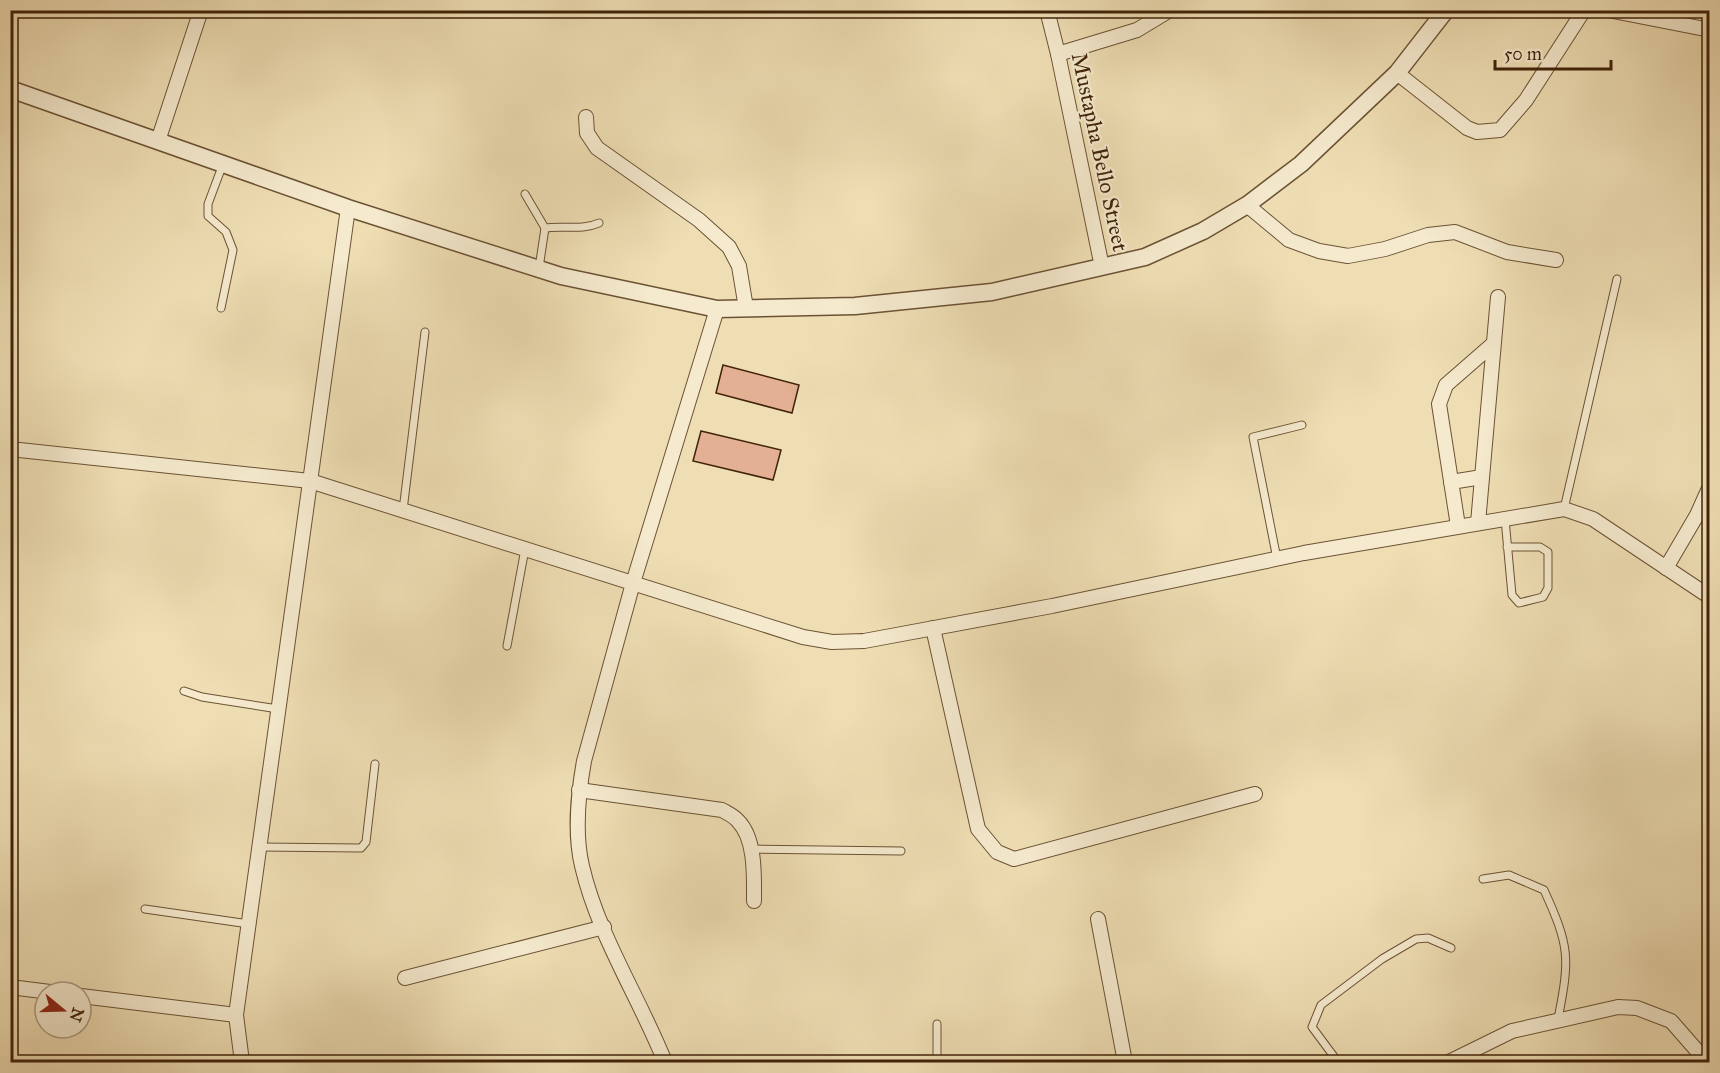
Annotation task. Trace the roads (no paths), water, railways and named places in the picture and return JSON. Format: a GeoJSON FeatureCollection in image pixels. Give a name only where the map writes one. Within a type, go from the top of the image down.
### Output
{"type":"FeatureCollection","features":[{"type":"Feature","properties":{"kind":"street"},"geometry":{"type":"LineString","coordinates":[[159,141],[201,10]]}},
{"type":"Feature","properties":{"kind":"street","name":"Mustapha Bello Street"},"geometry":{"type":"LineString","coordinates":[[1047,10],[1102,267]]}},
{"type":"Feature","properties":{"kind":"street"},"geometry":{"type":"LineString","coordinates":[[1058,54],[1137,30],[1170,10]]}},
{"type":"Feature","properties":{"kind":"street"},"geometry":{"type":"LineString","coordinates":[[10,89],[348,208],[539,268],[717,309],[855,306],[992,292],[1145,257],[1203,231],[1247,205],[1301,164],[1397,73],[1446,10]]}},
{"type":"Feature","properties":{"kind":"street"},"geometry":{"type":"LineString","coordinates":[[1397,73],[1467,128],[1477,132],[1500,130],[1526,99],[1584,10]]}},
{"type":"Feature","properties":{"kind":"street"},"geometry":{"type":"LineString","coordinates":[[1608,10],[1710,30]]}},
{"type":"Feature","properties":{"kind":"street"},"geometry":{"type":"LineString","coordinates":[[586,117],[587,133],[597,148],[699,220],[729,247],[739,266],[746,308]]}},
{"type":"Feature","properties":{"kind":"street"},"geometry":{"type":"LineString","coordinates":[[1247,205],[1289,240],[1319,251],[1348,256],[1385,249],[1428,235],[1455,232],[1507,252],[1556,260]]}},
{"type":"Feature","properties":{"kind":"street"},"geometry":{"type":"LineString","coordinates":[[242,1062],[236,1015],[348,208]]}},
{"type":"Feature","properties":{"kind":"street"},"geometry":{"type":"LineString","coordinates":[[1478,523],[1498,297]]}},
{"type":"Feature","properties":{"kind":"street"},"geometry":{"type":"LineString","coordinates":[[664,1062],[604,927],[582,867],[577,833],[579,790],[584,761],[633,583],[717,309]]}},
{"type":"Feature","properties":{"kind":"street"},"geometry":{"type":"LineString","coordinates":[[1458,526],[1439,404],[1446,385],[1493,344]]}},
{"type":"Feature","properties":{"kind":"street"},"geometry":{"type":"LineString","coordinates":[[10,449],[310,481],[803,637],[832,642],[864,641],[1277,559],[1564,509],[1593,519],[1710,597]]}},
{"type":"Feature","properties":{"kind":"street"},"geometry":{"type":"LineString","coordinates":[[1451,482],[1482,477]]}},
{"type":"Feature","properties":{"kind":"street"},"geometry":{"type":"LineString","coordinates":[[1666,568],[1697,515],[1710,486]]}},
{"type":"Feature","properties":{"kind":"street"},"geometry":{"type":"LineString","coordinates":[[933,628],[978,829],[998,852],[1014,859],[1255,794]]}},
{"type":"Feature","properties":{"kind":"street"},"geometry":{"type":"LineString","coordinates":[[579,790],[722,810],[738,820],[748,836],[754,871],[754,901]]}},
{"type":"Feature","properties":{"kind":"street"},"geometry":{"type":"LineString","coordinates":[[1098,919],[1125,1062]]}},
{"type":"Feature","properties":{"kind":"street"},"geometry":{"type":"LineString","coordinates":[[405,978],[604,927]]}},
{"type":"Feature","properties":{"kind":"street"},"geometry":{"type":"LineString","coordinates":[[10,987],[33,990]]}},
{"type":"Feature","properties":{"kind":"street"},"geometry":{"type":"LineString","coordinates":[[93,997],[236,1015]]}},
{"type":"Feature","properties":{"kind":"street"},"geometry":{"type":"LineString","coordinates":[[1449,1062],[1512,1031],[1618,1007],[1654,1013],[1671,1021],[1707,1062]]}},
{"type":"Feature","properties":{"kind":"lane"},"geometry":{"type":"LineString","coordinates":[[221,308],[233,250],[226,232],[208,216],[208,204],[223,164]]}},
{"type":"Feature","properties":{"kind":"lane"},"geometry":{"type":"LineString","coordinates":[[525,194],[545,228],[539,268]]}},
{"type":"Feature","properties":{"kind":"lane"},"geometry":{"type":"LineString","coordinates":[[545,228],[561,225],[586,229],[599,223]]}},
{"type":"Feature","properties":{"kind":"lane"},"geometry":{"type":"LineString","coordinates":[[1564,509],[1617,279]]}},
{"type":"Feature","properties":{"kind":"lane"},"geometry":{"type":"LineString","coordinates":[[403,510],[425,332]]}},
{"type":"Feature","properties":{"kind":"lane"},"geometry":{"type":"LineString","coordinates":[[1277,559],[1253,437],[1256,434],[1302,425]]}},
{"type":"Feature","properties":{"kind":"lane"},"geometry":{"type":"LineString","coordinates":[[1504,518],[1512,595],[1515,601],[1520,603],[1544,597],[1548,588],[1548,552],[1540,547],[1508,547]]}},
{"type":"Feature","properties":{"kind":"lane"},"geometry":{"type":"LineString","coordinates":[[507,646],[525,549]]}},
{"type":"Feature","properties":{"kind":"lane"},"geometry":{"type":"LineString","coordinates":[[184,691],[202,697],[278,709]]}},
{"type":"Feature","properties":{"kind":"lane"},"geometry":{"type":"LineString","coordinates":[[260,847],[361,848],[366,842],[375,764]]}},
{"type":"Feature","properties":{"kind":"lane"},"geometry":{"type":"LineString","coordinates":[[750,849],[901,851]]}},
{"type":"Feature","properties":{"kind":"lane"},"geometry":{"type":"LineString","coordinates":[[1483,879],[1509,875],[1544,890],[1558,922],[1566,949],[1567,972],[1558,1020]]}},
{"type":"Feature","properties":{"kind":"lane"},"geometry":{"type":"LineString","coordinates":[[145,909],[249,924]]}},
{"type":"Feature","properties":{"kind":"lane"},"geometry":{"type":"LineString","coordinates":[[1338,1062],[1312,1027],[1321,1005],[1382,959],[1416,939],[1428,938],[1451,948]]}},
{"type":"Feature","properties":{"kind":"lane"},"geometry":{"type":"LineString","coordinates":[[937,1024],[937,1062]]}}]}
